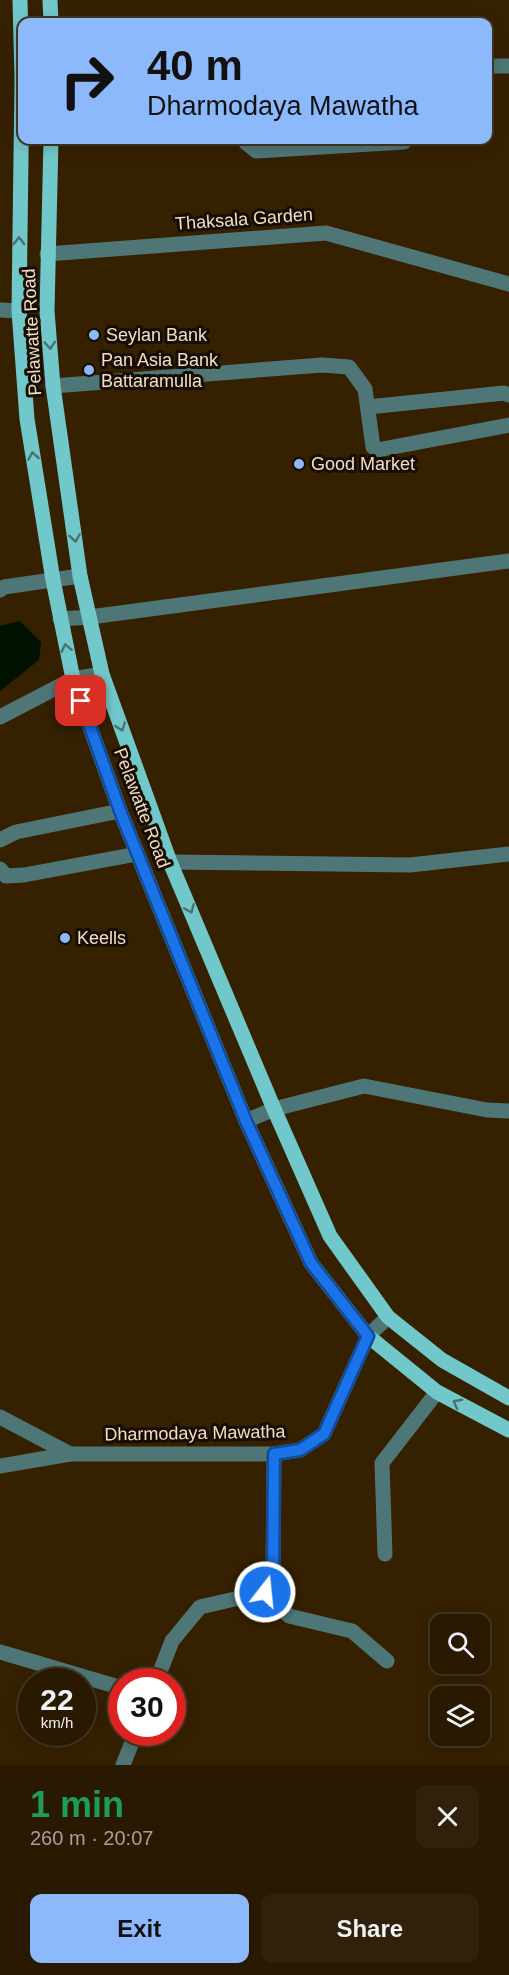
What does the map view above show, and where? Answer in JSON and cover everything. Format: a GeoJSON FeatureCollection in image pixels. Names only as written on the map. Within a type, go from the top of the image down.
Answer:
{"type":"FeatureCollection","features":[{"type":"Feature","properties":{"kind":"main road","name":"Pelawatte Road"},"geometry":{"type":"LineString","coordinates":[[20,0],[20,18]]}},
{"type":"Feature","properties":{"kind":"main road"},"geometry":{"type":"LineString","coordinates":[[50,0],[51,18]]}},
{"type":"Feature","properties":{"kind":"main road","name":"Pelawatte Road"},"geometry":{"type":"LineString","coordinates":[[21,144],[19,311],[27,420],[60,620],[73,679],[120,811],[246,1121],[311,1263],[368,1336],[437,1392],[509,1430]]}},
{"type":"Feature","properties":{"kind":"main road","name":"Pelawatte Road"},"geometry":{"type":"LineString","coordinates":[[51,144],[47,311],[53,386],[80,576],[102,674],[170,862],[330,1236],[388,1317],[442,1360],[509,1398]]}},
{"type":"Feature","properties":{"kind":"street"},"geometry":{"type":"LineString","coordinates":[[492,66],[509,66]]}},
{"type":"Feature","properties":{"kind":"street"},"geometry":{"type":"LineString","coordinates":[[247,144],[256,151],[371,144]]}},
{"type":"Feature","properties":{"kind":"street","name":"Thaksala Garden"},"geometry":{"type":"LineString","coordinates":[[47,254],[326,233],[509,284]]}},
{"type":"Feature","properties":{"kind":"street"},"geometry":{"type":"LineString","coordinates":[[0,310],[19,311]]}},
{"type":"Feature","properties":{"kind":"street"},"geometry":{"type":"LineString","coordinates":[[53,386],[322,364],[350,368],[365,390],[373,447],[377,450],[509,425]]}},
{"type":"Feature","properties":{"kind":"street"},"geometry":{"type":"LineString","coordinates":[[368,407],[504,393],[509,395]]}},
{"type":"Feature","properties":{"kind":"street"},"geometry":{"type":"LineString","coordinates":[[60,620],[509,561]]}},
{"type":"Feature","properties":{"kind":"street"},"geometry":{"type":"LineString","coordinates":[[1,587],[80,576]]}},
{"type":"Feature","properties":{"kind":"street"},"geometry":{"type":"LineString","coordinates":[[0,717],[73,679],[102,674]]}},
{"type":"Feature","properties":{"kind":"street"},"geometry":{"type":"LineString","coordinates":[[0,839],[16,832],[120,811]]}},
{"type":"Feature","properties":{"kind":"street"},"geometry":{"type":"LineString","coordinates":[[0,869],[6,876],[24,875],[137,854]]}},
{"type":"Feature","properties":{"kind":"street"},"geometry":{"type":"LineString","coordinates":[[170,862],[410,865],[509,854]]}},
{"type":"Feature","properties":{"kind":"street"},"geometry":{"type":"LineString","coordinates":[[246,1121],[274,1109],[364,1086],[487,1110],[509,1111]]}},
{"type":"Feature","properties":{"kind":"street","name":"Dharmodaya Mawatha"},"geometry":{"type":"LineString","coordinates":[[0,1466],[70,1454],[274,1454],[300,1450],[324,1434],[368,1336],[388,1317]]}},
{"type":"Feature","properties":{"kind":"street"},"geometry":{"type":"LineString","coordinates":[[385,1554],[382,1463],[437,1392]]}},
{"type":"Feature","properties":{"kind":"street"},"geometry":{"type":"LineString","coordinates":[[0,1417],[70,1454]]}},
{"type":"Feature","properties":{"kind":"street"},"geometry":{"type":"LineString","coordinates":[[161,1668],[172,1641],[200,1607],[265,1592],[273,1578],[274,1454]]}},
{"type":"Feature","properties":{"kind":"street"},"geometry":{"type":"LineString","coordinates":[[265,1592],[290,1616],[352,1631],[387,1660]]}},
{"type":"Feature","properties":{"kind":"street"},"geometry":{"type":"LineString","coordinates":[[0,1652],[108,1684]]}},
{"type":"Feature","properties":{"kind":"street"},"geometry":{"type":"LineString","coordinates":[[123,1765],[130,1746]]}},
{"type":"Feature","properties":{"kind":"shaded area"},"geometry":{"type":"Polygon","coordinates":[[[20,621],[41,642],[39,660],[0,691],[0,626],[20,621]]]}},
{"type":"Feature","properties":{"kind":"place","name":"Seylan Bank"},"geometry":{"type":"Point","coordinates":[94,335]}},
{"type":"Feature","properties":{"kind":"place","name":"Pan Asia Bank Battaramulla"},"geometry":{"type":"Point","coordinates":[89,370]}},
{"type":"Feature","properties":{"kind":"place","name":"Good Market"},"geometry":{"type":"Point","coordinates":[299,464]}},
{"type":"Feature","properties":{"kind":"place","name":"Keells"},"geometry":{"type":"Point","coordinates":[65,938]}},
{"type":"Feature","properties":{"kind":"route"},"geometry":{"type":"LineString","coordinates":[[81,701],[120,811],[246,1121],[311,1263],[368,1336],[324,1434],[300,1450],[274,1454],[273,1578],[265,1592]]}}]}
